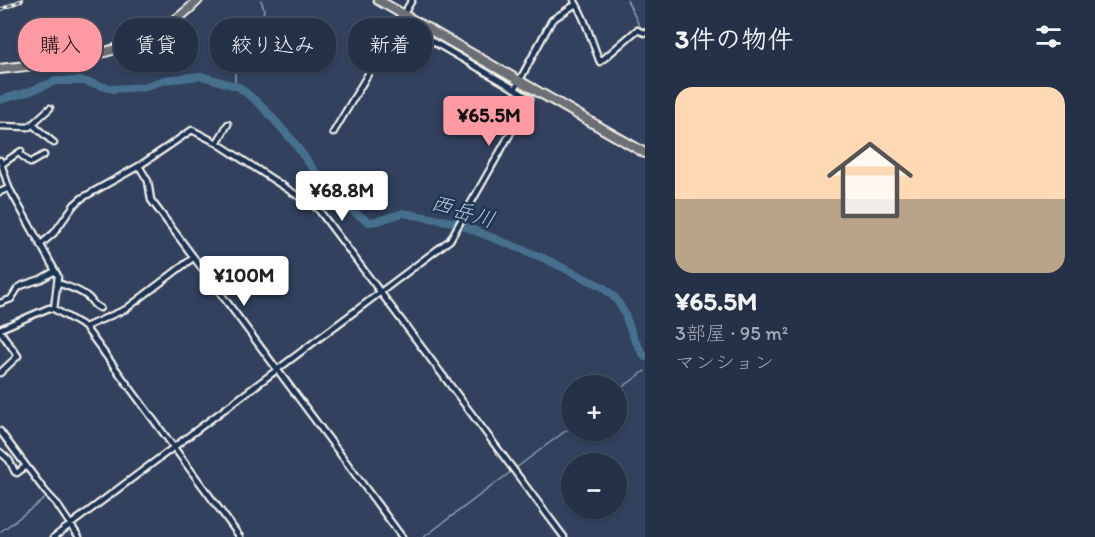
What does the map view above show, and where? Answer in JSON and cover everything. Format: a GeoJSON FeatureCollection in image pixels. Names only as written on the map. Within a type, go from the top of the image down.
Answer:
{"type":"FeatureCollection","features":[{"type":"Feature","properties":{"kind":"highway"},"geometry":{"type":"LineString","coordinates":[[0,69],[78,58],[120,48],[164,28],[198,0]]}},
{"type":"Feature","properties":{"kind":"highway"},"geometry":{"type":"LineString","coordinates":[[378,0],[645,153]]}},
{"type":"Feature","properties":{"kind":"street"},"geometry":{"type":"LineString","coordinates":[[402,18],[412,0]]}},
{"type":"Feature","properties":{"kind":"street"},"geometry":{"type":"LineString","coordinates":[[515,89],[552,20],[575,2],[587,24],[600,62],[637,30],[645,33]]}},
{"type":"Feature","properties":{"kind":"street"},"geometry":{"type":"LineString","coordinates":[[54,537],[450,240],[530,99],[432,41]]}},
{"type":"Feature","properties":{"kind":"street"},"geometry":{"type":"LineString","coordinates":[[333,133],[369,72]]}},
{"type":"Feature","properties":{"kind":"street"},"geometry":{"type":"LineString","coordinates":[[0,126],[33,125],[50,108]]}},
{"type":"Feature","properties":{"kind":"street"},"geometry":{"type":"LineString","coordinates":[[217,143],[228,124]]}},
{"type":"Feature","properties":{"kind":"street"},"geometry":{"type":"LineString","coordinates":[[33,125],[54,143]]}},
{"type":"Feature","properties":{"kind":"street"},"geometry":{"type":"LineString","coordinates":[[40,245],[54,233],[74,205],[82,198],[139,166],[192,130],[217,143],[318,209],[564,537]]}},
{"type":"Feature","properties":{"kind":"street"},"geometry":{"type":"LineString","coordinates":[[44,155],[30,163],[20,152],[1,162],[9,188],[56,271],[58,283],[54,309]]}},
{"type":"Feature","properties":{"kind":"street"},"geometry":{"type":"LineString","coordinates":[[139,166],[148,181],[151,200],[402,537]]}},
{"type":"Feature","properties":{"kind":"street"},"geometry":{"type":"LineString","coordinates":[[0,192],[9,188]]}},
{"type":"Feature","properties":{"kind":"street"},"geometry":{"type":"LineString","coordinates":[[85,327],[126,309],[193,258]]}},
{"type":"Feature","properties":{"kind":"street"},"geometry":{"type":"LineString","coordinates":[[0,303],[11,298],[23,285],[56,271]]}},
{"type":"Feature","properties":{"kind":"street"},"geometry":{"type":"LineString","coordinates":[[58,283],[79,291],[100,308]]}},
{"type":"Feature","properties":{"kind":"street"},"geometry":{"type":"LineString","coordinates":[[0,374],[18,356],[0,330],[49,308],[85,327],[240,537]]}},
{"type":"Feature","properties":{"kind":"street"},"geometry":{"type":"LineString","coordinates":[[0,431],[56,503],[79,537]]}},
{"type":"Feature","properties":{"kind":"street"},"geometry":{"type":"LineString","coordinates":[[0,452],[9,460],[15,472],[26,466]]}},
{"type":"Feature","properties":{"kind":"waterway"},"geometry":{"type":"LineString","coordinates":[[235,86],[235,68],[263,16],[264,9],[261,0]]}},
{"type":"Feature","properties":{"kind":"waterway"},"geometry":{"type":"LineString","coordinates":[[627,0],[641,29]]}},
{"type":"Feature","properties":{"kind":"waterway","name":"西岳川"},"geometry":{"type":"LineString","coordinates":[[0,100],[56,81],[83,81],[113,89],[143,87],[165,80],[201,76],[239,87],[261,105],[293,141],[333,197],[369,222],[403,213],[453,222],[541,257],[603,287],[616,299],[624,312],[634,339],[645,357]]}},
{"type":"Feature","properties":{"kind":"waterway"},"geometry":{"type":"LineString","coordinates":[[627,384],[645,371]]}},
{"type":"Feature","properties":{"kind":"waterway"},"geometry":{"type":"LineString","coordinates":[[516,468],[561,434]]}},
{"type":"Feature","properties":{"kind":"waterway"},"geometry":{"type":"LineString","coordinates":[[424,537],[512,471]]}},
{"type":"Feature","properties":{"kind":"waterway"},"geometry":{"type":"LineString","coordinates":[[0,532],[47,497]]}},
{"type":"Feature","properties":{"kind":"waterway"},"geometry":{"type":"LineString","coordinates":[[53,502],[76,537]]}},
{"type":"Feature","properties":{"kind":"railway"},"geometry":{"type":"LineString","coordinates":[[0,10],[22,0]]}}]}
